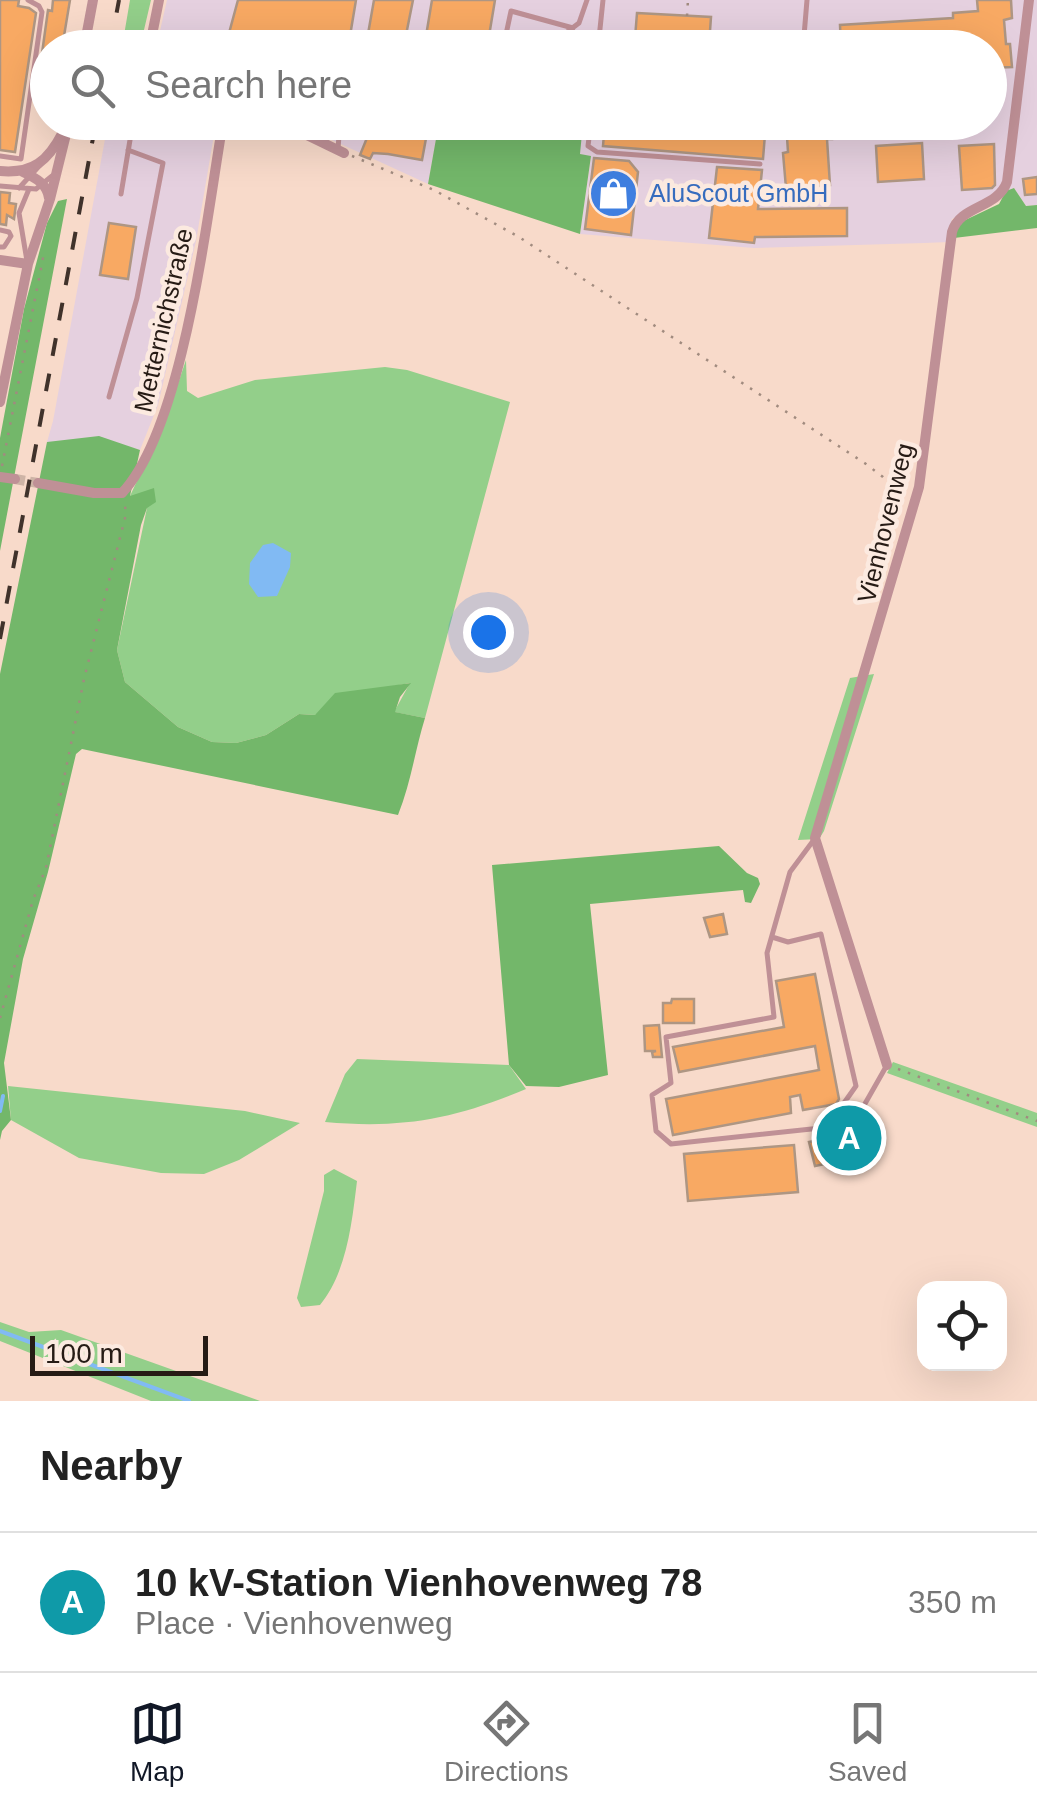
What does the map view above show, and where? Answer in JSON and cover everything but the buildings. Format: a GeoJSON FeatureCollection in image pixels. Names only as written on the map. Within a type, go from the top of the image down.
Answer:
{"type":"FeatureCollection","features":[{"type":"Feature","properties":{"kind":"street"},"geometry":{"type":"LineString","coordinates":[[87,30],[93,0]]}},
{"type":"Feature","properties":{"kind":"street"},"geometry":{"type":"LineString","coordinates":[[153,30],[158,0]]}},
{"type":"Feature","properties":{"kind":"street","name":"Vienhovenweg"},"geometry":{"type":"LineString","coordinates":[[815,838],[911,514],[924,449],[952,232],[955,222],[995,200],[1007,182],[1029,0]]}},
{"type":"Feature","properties":{"kind":"street"},"geometry":{"type":"LineString","coordinates":[[32,180],[57,140]]}},
{"type":"Feature","properties":{"kind":"street"},"geometry":{"type":"LineString","coordinates":[[0,402],[28,264],[65,140]]}},
{"type":"Feature","properties":{"kind":"street","name":"Metternichstraße"},"geometry":{"type":"LineString","coordinates":[[122,492],[148,451],[164,412],[203,244],[219,140]]}},
{"type":"Feature","properties":{"kind":"street"},"geometry":{"type":"LineString","coordinates":[[318,140],[341,151]]}},
{"type":"Feature","properties":{"kind":"street"},"geometry":{"type":"LineString","coordinates":[[0,171],[32,180],[48,190],[50,199]]}},
{"type":"Feature","properties":{"kind":"street"},"geometry":{"type":"LineString","coordinates":[[0,260],[28,264]]}},
{"type":"Feature","properties":{"kind":"street"},"geometry":{"type":"LineString","coordinates":[[0,476],[15,479]]}},
{"type":"Feature","properties":{"kind":"street"},"geometry":{"type":"LineString","coordinates":[[38,483],[94,493],[122,492]]}},
{"type":"Feature","properties":{"kind":"street"},"geometry":{"type":"LineString","coordinates":[[815,838],[888,1066]]}},
{"type":"Feature","properties":{"kind":"lane"},"geometry":{"type":"LineString","coordinates":[[28,0],[42,12],[39,30]]}},
{"type":"Feature","properties":{"kind":"lane"},"geometry":{"type":"LineString","coordinates":[[570,30],[579,23],[586,0]]}},
{"type":"Feature","properties":{"kind":"lane"},"geometry":{"type":"LineString","coordinates":[[600,30],[603,0]]}},
{"type":"Feature","properties":{"kind":"lane"},"geometry":{"type":"LineString","coordinates":[[804,30],[807,0]]}},
{"type":"Feature","properties":{"kind":"lane"},"geometry":{"type":"LineString","coordinates":[[507,30],[511,11],[573,28]]}},
{"type":"Feature","properties":{"kind":"lane"},"geometry":{"type":"LineString","coordinates":[[0,156],[20,159],[30,92]]}},
{"type":"Feature","properties":{"kind":"lane"},"geometry":{"type":"LineString","coordinates":[[121,194],[130,140]]}},
{"type":"Feature","properties":{"kind":"lane"},"geometry":{"type":"LineString","coordinates":[[341,140],[341,151]]}},
{"type":"Feature","properties":{"kind":"lane"},"geometry":{"type":"LineString","coordinates":[[589,140],[588,146],[598,152],[760,164]]}},
{"type":"Feature","properties":{"kind":"lane"},"geometry":{"type":"LineString","coordinates":[[110,398],[137,298],[162,162],[128,150]]}},
{"type":"Feature","properties":{"kind":"lane"},"geometry":{"type":"LineString","coordinates":[[0,186],[19,188],[57,172]]}},
{"type":"Feature","properties":{"kind":"lane"},"geometry":{"type":"LineString","coordinates":[[19,188],[32,180]]}},
{"type":"Feature","properties":{"kind":"lane"},"geometry":{"type":"LineString","coordinates":[[28,264],[21,240],[20,214],[32,180]]}},
{"type":"Feature","properties":{"kind":"lane"},"geometry":{"type":"LineString","coordinates":[[0,230],[11,236],[4,248],[0,247]]}},
{"type":"Feature","properties":{"kind":"lane"},"geometry":{"type":"LineString","coordinates":[[815,838],[786,880],[767,953],[774,1017],[666,1036],[671,1083],[652,1096],[656,1131],[670,1144],[849,1125],[888,1066]]}},
{"type":"Feature","properties":{"kind":"lane"},"geometry":{"type":"LineString","coordinates":[[772,937],[788,942],[821,934],[856,1086],[827,1128]]}},
{"type":"Feature","properties":{"kind":"path"},"geometry":{"type":"LineString","coordinates":[[686,16],[688,0]]}},
{"type":"Feature","properties":{"kind":"path"},"geometry":{"type":"LineString","coordinates":[[341,151],[434,190],[519,237],[866,464],[882,477],[911,514]]}},
{"type":"Feature","properties":{"kind":"path"},"geometry":{"type":"LineString","coordinates":[[0,476],[46,248]]}},
{"type":"Feature","properties":{"kind":"path"},"geometry":{"type":"LineString","coordinates":[[0,1018],[33,900],[46,868],[84,678],[126,514],[122,492]]}},
{"type":"Feature","properties":{"kind":"path"},"geometry":{"type":"LineString","coordinates":[[888,1066],[1037,1121]]}},
{"type":"Feature","properties":{"kind":"shaded area"},"geometry":{"type":"Polygon","coordinates":[[[167,0],[1037,0],[1037,205],[1026,206],[1014,188],[952,219],[948,242],[754,248],[580,234],[591,157],[579,154],[581,140],[1007,140],[1007,30],[160,30],[167,0]]]}},
{"type":"Feature","properties":{"kind":"shaded area"},"geometry":{"type":"Polygon","coordinates":[[[105,140],[213,140],[196,241],[158,405],[140,450],[47,442],[105,140]]]}},
{"type":"Feature","properties":{"kind":"shaded area"},"geometry":{"type":"Polygon","coordinates":[[[332,140],[436,140],[428,184],[332,140]]]}},
{"type":"Feature","properties":{"kind":"green space"},"geometry":{"type":"Polygon","coordinates":[[[130,0],[151,0],[144,30],[125,30],[130,0]]]}},
{"type":"Feature","properties":{"kind":"green space"},"geometry":{"type":"Polygon","coordinates":[[[436,140],[581,140],[580,154],[591,156],[580,234],[428,184],[436,140]]]}},
{"type":"Feature","properties":{"kind":"green space"},"geometry":{"type":"Polygon","coordinates":[[[1014,188],[1026,206],[1037,205],[1037,228],[954,238],[959,223],[999,204],[1006,191],[1014,188]]]}},
{"type":"Feature","properties":{"kind":"green space"},"geometry":{"type":"Polygon","coordinates":[[[67,199],[0,551],[0,438],[24,309],[47,223],[58,201],[67,199]]]}},
{"type":"Feature","properties":{"kind":"green space"},"geometry":{"type":"Polygon","coordinates":[[[186,360],[187,391],[198,398],[255,380],[385,367],[407,370],[510,402],[425,718],[394,712],[410,683],[388,687],[315,715],[299,714],[266,735],[236,743],[212,742],[178,727],[125,682],[117,650],[147,508],[130,496],[167,416],[186,360]]]}},
{"type":"Feature","properties":{"kind":"green space"},"geometry":{"type":"Polygon","coordinates":[[[99,436],[140,450],[130,496],[154,488],[156,502],[147,508],[141,525],[117,650],[125,682],[178,727],[212,742],[236,743],[266,735],[299,714],[315,715],[335,693],[411,683],[395,712],[425,718],[398,815],[82,749],[76,754],[23,959],[4,1063],[11,1120],[0,1140],[0,674],[47,442],[99,436]]]}},
{"type":"Feature","properties":{"kind":"green space"},"geometry":{"type":"Polygon","coordinates":[[[874,674],[824,831],[819,839],[798,840],[850,678],[874,674]]]}},
{"type":"Feature","properties":{"kind":"green space"},"geometry":{"type":"Polygon","coordinates":[[[719,846],[747,873],[758,878],[760,884],[751,903],[745,902],[743,890],[590,904],[608,1075],[559,1087],[526,1086],[509,1065],[492,865],[719,846]]]}},
{"type":"Feature","properties":{"kind":"green space"},"geometry":{"type":"Polygon","coordinates":[[[357,1059],[509,1065],[526,1089],[476,1108],[404,1123],[325,1122],[345,1074],[357,1059]]]}},
{"type":"Feature","properties":{"kind":"green space"},"geometry":{"type":"Polygon","coordinates":[[[893,1062],[1037,1113],[1037,1127],[887,1073],[893,1062]]]}},
{"type":"Feature","properties":{"kind":"green space"},"geometry":{"type":"Polygon","coordinates":[[[8,1086],[245,1111],[300,1123],[239,1160],[204,1174],[161,1173],[79,1158],[11,1120],[8,1086]]]}},
{"type":"Feature","properties":{"kind":"green space"},"geometry":{"type":"Polygon","coordinates":[[[334,1169],[357,1181],[347,1246],[320,1305],[301,1307],[297,1298],[324,1191],[324,1175],[334,1169]]]}},
{"type":"Feature","properties":{"kind":"green space"},"geometry":{"type":"Polygon","coordinates":[[[0,1322],[29,1332],[61,1330],[260,1401],[151,1401],[0,1341],[0,1322]]]}},
{"type":"Feature","properties":{"kind":"water"},"geometry":{"type":"Polygon","coordinates":[[[273,543],[291,553],[290,567],[277,596],[258,597],[249,584],[250,563],[263,545],[273,543]]]}},
{"type":"Feature","properties":{"kind":"waterway"},"geometry":{"type":"LineString","coordinates":[[0,1111],[3,1096]]}},
{"type":"Feature","properties":{"kind":"waterway"},"geometry":{"type":"LineString","coordinates":[[0,1331],[189,1401]]}},
{"type":"Feature","properties":{"kind":"tunnel"},"geometry":{"type":"LineString","coordinates":[[15,479],[38,483]]}},
{"type":"Feature","properties":{"kind":"railway"},"geometry":{"type":"LineString","coordinates":[[113,30],[119,0]]}},
{"type":"Feature","properties":{"kind":"railway"},"geometry":{"type":"LineString","coordinates":[[0,639],[93,140]]}},
{"type":"Feature","properties":{"kind":"place","name":"AluScout GmbH"},"geometry":{"type":"Point","coordinates":[614,193]}},
{"type":"Feature","properties":{"kind":"place","name":"10 kV-Station Vienhovenweg 78"},"geometry":{"type":"Point","coordinates":[849,1138]}}]}
